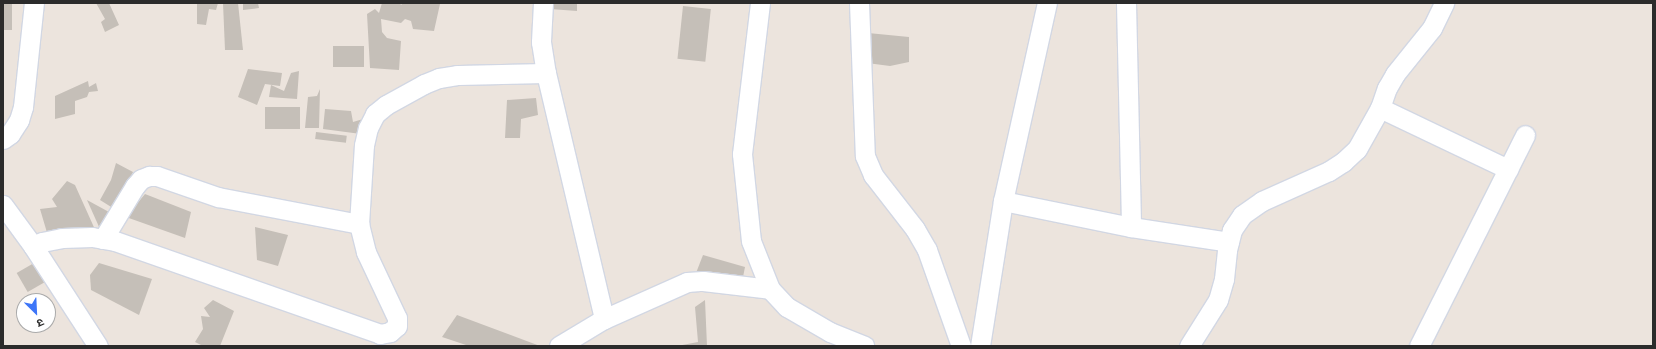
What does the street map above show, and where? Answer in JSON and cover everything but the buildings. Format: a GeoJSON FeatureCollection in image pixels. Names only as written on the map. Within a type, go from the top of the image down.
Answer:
{"type":"FeatureCollection","features":[{"type":"Feature","properties":{"kind":"street"},"geometry":{"type":"LineString","coordinates":[[3,139],[10,134],[19,120],[24,107],[34,3]]}},
{"type":"Feature","properties":{"kind":"street"},"geometry":{"type":"LineString","coordinates":[[543,3],[542,42],[546,73],[604,319]]}},
{"type":"Feature","properties":{"kind":"street"},"geometry":{"type":"LineString","coordinates":[[760,3],[742,154],[751,241],[770,289],[793,311],[830,332],[864,346]]}},
{"type":"Feature","properties":{"kind":"street"},"geometry":{"type":"LineString","coordinates":[[858,3],[865,156],[873,175],[914,229],[927,250],[961,346]]}},
{"type":"Feature","properties":{"kind":"street"},"geometry":{"type":"LineString","coordinates":[[980,346],[1003,200],[1047,3]]}},
{"type":"Feature","properties":{"kind":"street"},"geometry":{"type":"LineString","coordinates":[[1126,3],[1131,227]]}},
{"type":"Feature","properties":{"kind":"street"},"geometry":{"type":"LineString","coordinates":[[1189,346],[1218,300],[1224,279],[1232,230],[1242,215],[1262,201],[1329,171],[1343,162],[1357,149],[1380,108],[1387,88],[1395,74],[1432,28],[1444,3]]}},
{"type":"Feature","properties":{"kind":"street"},"geometry":{"type":"LineString","coordinates":[[33,246],[42,242],[62,238],[103,239],[115,241],[380,334],[390,332],[397,326],[397,318],[366,252],[359,224],[364,145],[375,114],[386,105],[424,84],[439,78],[457,75],[546,73]]}},
{"type":"Feature","properties":{"kind":"street"},"geometry":{"type":"LineString","coordinates":[[1380,108],[1508,169]]}},
{"type":"Feature","properties":{"kind":"street"},"geometry":{"type":"LineString","coordinates":[[1419,346],[1524,135]]}},
{"type":"Feature","properties":{"kind":"street"},"geometry":{"type":"LineString","coordinates":[[103,239],[135,186],[141,179],[149,176],[157,176],[218,197],[359,224]]}},
{"type":"Feature","properties":{"kind":"street"},"geometry":{"type":"LineString","coordinates":[[1003,200],[1131,227],[1229,242]]}},
{"type":"Feature","properties":{"kind":"street"},"geometry":{"type":"LineString","coordinates":[[3,205],[33,246],[98,346]]}},
{"type":"Feature","properties":{"kind":"street"},"geometry":{"type":"LineString","coordinates":[[559,346],[604,319],[687,282],[703,281],[770,289]]}}]}
